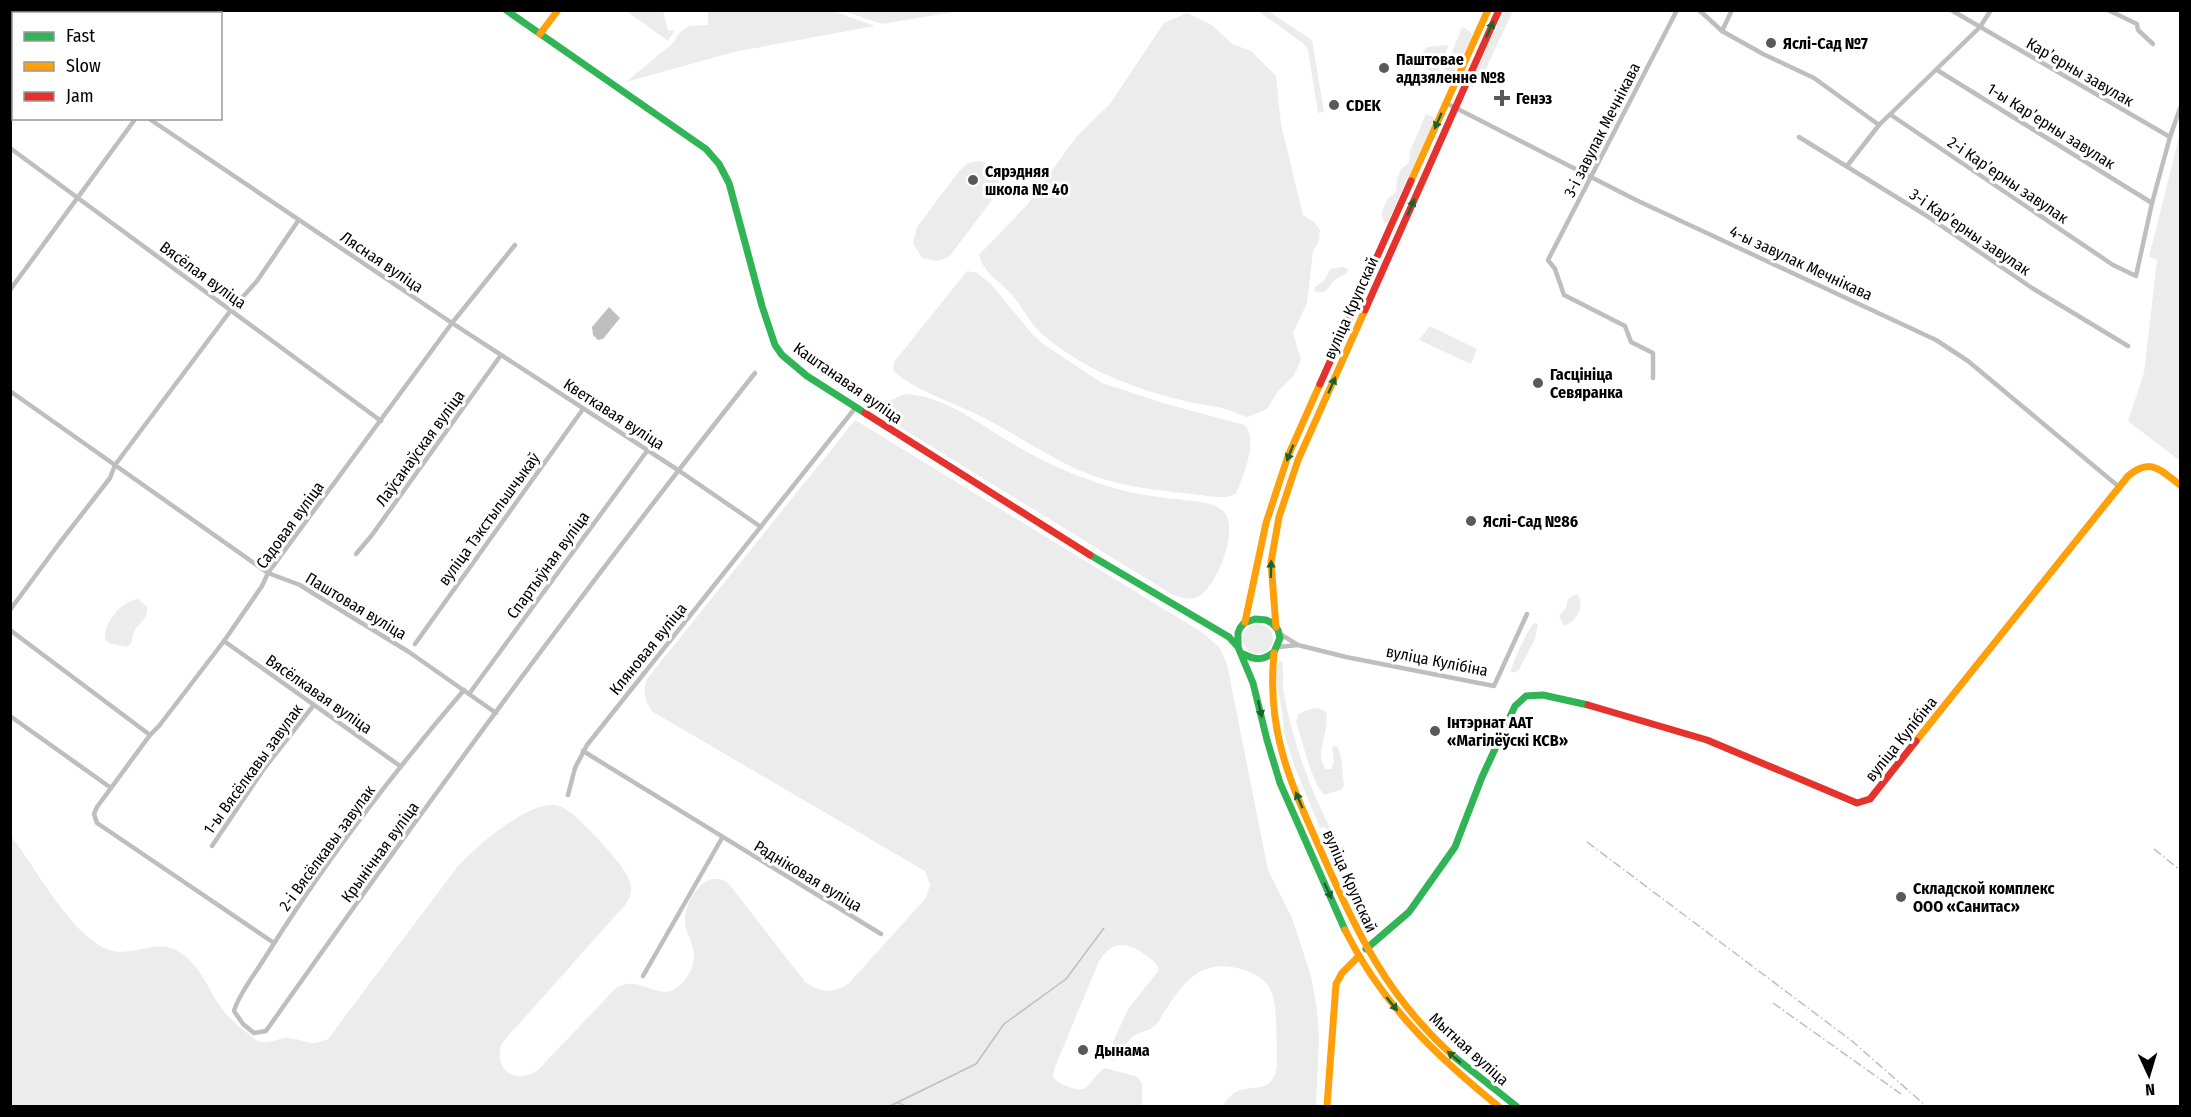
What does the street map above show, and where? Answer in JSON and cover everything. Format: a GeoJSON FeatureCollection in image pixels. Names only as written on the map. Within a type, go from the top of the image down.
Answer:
{"type":"FeatureCollection","features":[{"type":"Feature","properties":{"kind":"main road","name":"Каштанавая вуліца"},"geometry":{"type":"LineString","coordinates":[[506,10],[706,149],[719,164],[729,183],[762,306],[775,345],[782,355],[807,376],[1030,519],[1229,637],[1240,651]]}},
{"type":"Feature","properties":{"kind":"main road"},"geometry":{"type":"LineString","coordinates":[[540,34],[558,10]]}},
{"type":"Feature","properties":{"kind":"main road","name":"вуліца Крупскай"},"geometry":{"type":"LineString","coordinates":[[1242,625],[1266,523],[1288,456],[1488,10]]}},
{"type":"Feature","properties":{"kind":"main road","name":"вуліца Крупскай"},"geometry":{"type":"LineString","coordinates":[[1277,630],[1270,575],[1272,554],[1277,524],[1298,460],[1498,10]]}},
{"type":"Feature","properties":{"kind":"main road","name":"вуліца Кулібіна"},"geometry":{"type":"LineString","coordinates":[[1542,695],[1604,709],[1707,740],[1844,799],[1857,803],[1870,799],[2118,486],[2140,465],[2153,465],[2181,485]]}},
{"type":"Feature","properties":{"kind":"main road"},"geometry":{"type":"LineString","coordinates":[[1229,637],[1242,625],[1258,618],[1271,622],[1277,630],[1276,650],[1262,660],[1255,660],[1240,651],[1237,634],[1242,625]]}},
{"type":"Feature","properties":{"kind":"main road","name":"вуліца Крупскай"},"geometry":{"type":"LineString","coordinates":[[1276,650],[1270,693],[1273,721],[1286,769],[1366,949],[1408,912],[1455,847],[1482,777],[1515,706],[1526,696],[1542,695]]}},
{"type":"Feature","properties":{"kind":"main road","name":"вуліца Крупскай"},"geometry":{"type":"LineString","coordinates":[[1240,651],[1251,674],[1280,783],[1359,956]]}},
{"type":"Feature","properties":{"kind":"main road"},"geometry":{"type":"LineString","coordinates":[[1327,1107],[1336,984],[1342,973],[1366,949]]}},
{"type":"Feature","properties":{"kind":"main road","name":"Мытная вуліца"},"geometry":{"type":"LineString","coordinates":[[1366,949],[1394,993],[1426,1031],[1456,1059],[1516,1107]]}},
{"type":"Feature","properties":{"kind":"main road","name":"Мытная вуліца"},"geometry":{"type":"LineString","coordinates":[[1359,956],[1389,1002],[1434,1052],[1498,1107]]}},
{"type":"Feature","properties":{"kind":"street","name":"3-і завулак Мечнікава"},"geometry":{"type":"LineString","coordinates":[[1653,378],[1653,353],[1631,342],[1625,327],[1563,295],[1555,268],[1548,260],[1677,10]]}},
{"type":"Feature","properties":{"kind":"street"},"geometry":{"type":"LineString","coordinates":[[1699,10],[1722,30],[1763,54],[1814,78],[1879,125]]}},
{"type":"Feature","properties":{"kind":"street"},"geometry":{"type":"LineString","coordinates":[[1722,30],[1732,10]]}},
{"type":"Feature","properties":{"kind":"street","name":"Карʼерны завулак"},"geometry":{"type":"LineString","coordinates":[[1951,10],[2170,137]]}},
{"type":"Feature","properties":{"kind":"street"},"geometry":{"type":"LineString","coordinates":[[1847,166],[1879,125],[1980,27],[1991,10]]}},
{"type":"Feature","properties":{"kind":"street"},"geometry":{"type":"LineString","coordinates":[[2108,10],[2137,24],[2138,30],[2153,44]]}},
{"type":"Feature","properties":{"kind":"street","name":"1-ы Карʼерны завулак"},"geometry":{"type":"LineString","coordinates":[[1937,70],[2152,203]]}},
{"type":"Feature","properties":{"kind":"street","name":"4-ы завулак Мечнікава"},"geometry":{"type":"LineString","coordinates":[[1446,103],[1591,177],[1936,340],[1968,361],[2118,486]]}},
{"type":"Feature","properties":{"kind":"street"},"geometry":{"type":"LineString","coordinates":[[2152,203],[2170,137],[2181,108]]}},
{"type":"Feature","properties":{"kind":"street","name":"2-і Карʼерны завулак"},"geometry":{"type":"LineString","coordinates":[[1891,115],[2113,265],[2136,276],[2152,203]]}},
{"type":"Feature","properties":{"kind":"street"},"geometry":{"type":"LineString","coordinates":[[10,290],[135,120]]}},
{"type":"Feature","properties":{"kind":"street","name":"Лясная вуліца"},"geometry":{"type":"LineString","coordinates":[[151,120],[452,324]]}},
{"type":"Feature","properties":{"kind":"street","name":"3-і Карʼерны завулак"},"geometry":{"type":"LineString","coordinates":[[1799,137],[1927,216],[2032,288],[2128,346]]}},
{"type":"Feature","properties":{"kind":"street","name":"Вясёлая вуліца"},"geometry":{"type":"LineString","coordinates":[[10,148],[381,421]]}},
{"type":"Feature","properties":{"kind":"street"},"geometry":{"type":"LineString","coordinates":[[10,610],[110,478],[115,465],[231,310],[257,280],[298,220]]}},
{"type":"Feature","properties":{"kind":"street","name":"Садовая вуліца"},"geometry":{"type":"LineString","coordinates":[[274,943],[97,823],[94,814],[150,735],[224,641],[262,586],[268,573],[452,324],[515,245]]}},
{"type":"Feature","properties":{"kind":"street","name":"Кветкавая вуліца"},"geometry":{"type":"LineString","coordinates":[[452,324],[678,470],[761,527]]}},
{"type":"Feature","properties":{"kind":"street","name":"Лаўсанаўская вуліца"},"geometry":{"type":"LineString","coordinates":[[356,554],[501,355]]}},
{"type":"Feature","properties":{"kind":"street","name":"Крынічная вуліца"},"geometry":{"type":"LineString","coordinates":[[274,943],[234,1011],[236,1017],[254,1033],[266,1031],[496,713],[678,470],[755,373]]}},
{"type":"Feature","properties":{"kind":"street","name":"Паштовая вуліца"},"geometry":{"type":"LineString","coordinates":[[10,391],[268,573],[300,585],[409,652],[496,713]]}},
{"type":"Feature","properties":{"kind":"street","name":"Кляновая вуліца"},"geometry":{"type":"LineString","coordinates":[[568,795],[575,768],[583,751],[856,407]]}},
{"type":"Feature","properties":{"kind":"street","name":"вуліца Тэкстыльшчыкаў"},"geometry":{"type":"LineString","coordinates":[[415,644],[583,409]]}},
{"type":"Feature","properties":{"kind":"street","name":"Спартыўная вуліца"},"geometry":{"type":"LineString","coordinates":[[469,694],[647,451]]}},
{"type":"Feature","properties":{"kind":"street","name":"вуліца Кулібіна"},"geometry":{"type":"LineString","coordinates":[[1277,630],[1298,645],[1494,686],[1527,614]]}},
{"type":"Feature","properties":{"kind":"street"},"geometry":{"type":"LineString","coordinates":[[10,630],[150,735]]}},
{"type":"Feature","properties":{"kind":"street","name":"Вясёлкавая вуліца"},"geometry":{"type":"LineString","coordinates":[[224,641],[400,766]]}},
{"type":"Feature","properties":{"kind":"street","name":"вуліца Кулібіна"},"geometry":{"type":"LineString","coordinates":[[1276,650],[1298,645]]}},
{"type":"Feature","properties":{"kind":"street"},"geometry":{"type":"LineString","coordinates":[[400,766],[464,690]]}},
{"type":"Feature","properties":{"kind":"street","name":"1-ы Вясёлкавы завулак"},"geometry":{"type":"LineString","coordinates":[[212,846],[263,770],[313,706]]}},
{"type":"Feature","properties":{"kind":"street"},"geometry":{"type":"LineString","coordinates":[[10,716],[111,788]]}},
{"type":"Feature","properties":{"kind":"street","name":"Радніковая вуліца"},"geometry":{"type":"LineString","coordinates":[[583,751],[881,934]]}},
{"type":"Feature","properties":{"kind":"street","name":"2-і Вясёлкавы завулак"},"geometry":{"type":"LineString","coordinates":[[274,943],[400,766]]}},
{"type":"Feature","properties":{"kind":"street"},"geometry":{"type":"LineString","coordinates":[[643,976],[722,838]]}},
{"type":"Feature","properties":{"kind":"shaded area"},"geometry":{"type":"Polygon","coordinates":[[[631,11],[663,11],[668,31],[675,30],[668,41],[629,13],[631,11]]]}},
{"type":"Feature","properties":{"kind":"shaded area"},"geometry":{"type":"Polygon","coordinates":[[[708,11],[833,11],[875,26],[734,52],[626,82],[673,43],[680,32],[689,26],[708,25],[708,11]]]}},
{"type":"Feature","properties":{"kind":"shaded area"},"geometry":{"type":"Polygon","coordinates":[[[844,11],[960,11],[882,24],[844,11]]]}},
{"type":"Feature","properties":{"kind":"shaded area"},"geometry":{"type":"Polygon","coordinates":[[[1258,11],[1268,11],[1312,40],[1324,112],[1318,113],[1308,50],[1304,44],[1258,11]]]}},
{"type":"Feature","properties":{"kind":"shaded area"},"geometry":{"type":"Polygon","coordinates":[[[1504,11],[1513,11],[1482,77],[1473,87],[1470,86],[1470,83],[1504,11]]]}},
{"type":"Feature","properties":{"kind":"shaded area"},"geometry":{"type":"Polygon","coordinates":[[[1187,13],[1212,25],[1232,44],[1251,51],[1276,76],[1281,124],[1303,215],[1314,222],[1320,230],[1319,241],[1313,251],[1307,303],[1293,333],[1301,360],[1294,375],[1278,391],[1267,409],[1247,417],[1146,390],[1123,382],[1080,361],[1037,329],[1013,296],[981,262],[979,255],[1027,205],[1077,136],[1110,104],[1164,23],[1187,13]]]}},
{"type":"Feature","properties":{"kind":"shaded area"},"geometry":{"type":"Polygon","coordinates":[[[1462,27],[1471,32],[1472,36],[1450,80],[1442,77],[1462,27]]]}},
{"type":"Feature","properties":{"kind":"shaded area"},"geometry":{"type":"Polygon","coordinates":[[[1449,45],[1437,75],[1424,67],[1423,52],[1427,47],[1449,45]]]}},
{"type":"Feature","properties":{"kind":"shaded area"},"geometry":{"type":"Polygon","coordinates":[[[1426,114],[1435,118],[1388,222],[1385,224],[1381,214],[1388,198],[1396,192],[1397,179],[1401,169],[1409,163],[1410,151],[1426,114]]]}},
{"type":"Feature","properties":{"kind":"shaded area"},"geometry":{"type":"Polygon","coordinates":[[[2180,133],[2180,461],[2128,421],[2144,373],[2157,260],[2149,257],[2180,133]]]}},
{"type":"Feature","properties":{"kind":"shaded area"},"geometry":{"type":"Polygon","coordinates":[[[980,161],[991,166],[997,174],[999,184],[995,196],[949,257],[938,261],[922,258],[913,243],[917,227],[960,170],[968,163],[980,161]]]}},
{"type":"Feature","properties":{"kind":"shaded area"},"geometry":{"type":"Polygon","coordinates":[[[1343,267],[1348,269],[1347,273],[1337,278],[1326,291],[1315,292],[1315,287],[1324,281],[1330,269],[1343,267]]]}},
{"type":"Feature","properties":{"kind":"shaded area"},"geometry":{"type":"Polygon","coordinates":[[[967,271],[977,273],[991,284],[1043,344],[1102,383],[1166,404],[1245,425],[1249,431],[1250,448],[1243,478],[1236,493],[1221,497],[1164,491],[1121,484],[1094,476],[1067,465],[989,421],[898,375],[893,369],[894,362],[967,271]]]}},
{"type":"Feature","properties":{"kind":"shaded area"},"geometry":{"type":"Polygon","coordinates":[[[609,307],[620,318],[603,339],[598,340],[593,335],[592,327],[609,307]]]}},
{"type":"Feature","properties":{"kind":"shaded area"},"geometry":{"type":"Polygon","coordinates":[[[1430,326],[1477,349],[1471,364],[1419,340],[1430,326]]]}},
{"type":"Feature","properties":{"kind":"shaded area"},"geometry":{"type":"Polygon","coordinates":[[[905,394],[935,400],[965,414],[1030,454],[1082,478],[1127,491],[1204,502],[1218,507],[1228,519],[1228,544],[1211,584],[1195,598],[1173,595],[903,429],[894,423],[887,410],[891,400],[905,394]]]}},
{"type":"Feature","properties":{"kind":"shaded area"},"geometry":{"type":"Polygon","coordinates":[[[855,420],[1203,633],[1220,648],[1227,664],[1268,870],[1292,918],[1311,976],[1319,1039],[1316,1106],[1223,1106],[1230,1096],[1238,1091],[1268,1084],[1274,1077],[1277,1066],[1276,1018],[1272,993],[1261,978],[1244,970],[1213,967],[1201,971],[1182,988],[1157,1024],[1132,1037],[1119,1058],[1111,1060],[1108,1053],[1128,1009],[1159,970],[1154,962],[1140,951],[1127,945],[1121,945],[1110,949],[1099,961],[1053,1076],[1060,1083],[1076,1089],[1086,1087],[1105,1068],[1138,1077],[1142,1084],[1142,1106],[11,1106],[11,836],[70,919],[98,945],[121,952],[163,947],[179,952],[198,970],[229,1017],[261,1042],[288,1038],[316,1043],[328,1039],[463,861],[513,820],[540,807],[552,805],[562,807],[572,813],[600,841],[625,872],[631,886],[631,893],[625,905],[502,1043],[500,1060],[508,1072],[521,1076],[538,1070],[616,988],[631,984],[667,992],[681,984],[694,960],[685,915],[692,896],[698,888],[704,882],[712,879],[720,879],[729,884],[805,982],[827,991],[838,989],[849,983],[926,898],[930,885],[925,871],[653,712],[646,700],[645,683],[855,420]]]}},
{"type":"Feature","properties":{"kind":"shaded area"},"geometry":{"type":"Polygon","coordinates":[[[1578,595],[1580,609],[1576,618],[1564,626],[1559,616],[1566,608],[1568,599],[1578,595]]]}},
{"type":"Feature","properties":{"kind":"shaded area"},"geometry":{"type":"Polygon","coordinates":[[[138,599],[147,607],[147,612],[135,630],[131,644],[126,647],[109,643],[105,639],[105,633],[110,620],[120,608],[138,599]]]}},
{"type":"Feature","properties":{"kind":"shaded area"},"geometry":{"type":"Polygon","coordinates":[[[1534,623],[1538,624],[1535,639],[1519,670],[1514,673],[1511,671],[1514,661],[1534,623]]]}},
{"type":"Feature","properties":{"kind":"shaded area"},"geometry":{"type":"Polygon","coordinates":[[[1258,624],[1269,628],[1273,639],[1269,650],[1258,654],[1247,650],[1243,639],[1247,628],[1258,624]]]}},
{"type":"Feature","properties":{"kind":"shaded area"},"geometry":{"type":"Polygon","coordinates":[[[1279,661],[1282,661],[1284,694],[1298,750],[1311,787],[1336,840],[1333,841],[1325,827],[1320,828],[1295,768],[1284,733],[1275,671],[1279,661]]]}},
{"type":"Feature","properties":{"kind":"shaded area"},"geometry":{"type":"Polygon","coordinates":[[[1319,708],[1326,712],[1327,719],[1322,763],[1326,769],[1331,769],[1334,762],[1332,747],[1337,746],[1341,757],[1344,785],[1342,789],[1325,795],[1320,790],[1312,772],[1296,722],[1298,714],[1319,708]]]}},
{"type":"Feature","properties":{"kind":"waterway"},"geometry":{"type":"LineString","coordinates":[[890,1106],[976,1064],[1004,1024],[1066,979],[1104,928]]}},
{"type":"Feature","properties":{"kind":"waterway"},"geometry":{"type":"LineString","coordinates":[[898,1103],[906,1106]]}},
{"type":"Feature","properties":{"kind":"railway"},"geometry":{"type":"LineString","coordinates":[[1587,842],[1852,1041],[1926,1106]]}},
{"type":"Feature","properties":{"kind":"railway"},"geometry":{"type":"LineString","coordinates":[[2154,849],[2180,870]]}},
{"type":"Feature","properties":{"kind":"railway"},"geometry":{"type":"LineString","coordinates":[[1773,1003],[1901,1094]]}},
{"type":"Feature","properties":{"kind":"traffic: fast"},"geometry":{"type":"LineString","coordinates":[[506,10],[706,149],[719,164],[729,183],[762,306],[775,345],[782,355],[807,376],[865,413]]}},
{"type":"Feature","properties":{"kind":"traffic: fast"},"geometry":{"type":"LineString","coordinates":[[1090,555],[1229,637],[1238,647]]}},
{"type":"Feature","properties":{"kind":"traffic: fast"},"geometry":{"type":"LineString","coordinates":[[1243,654],[1259,659],[1274,652],[1280,638],[1278,630],[1272,623],[1255,619],[1244,623],[1238,633],[1238,647],[1253,683],[1280,783],[1345,930]]}},
{"type":"Feature","properties":{"kind":"traffic: fast"},"geometry":{"type":"LineString","coordinates":[[1366,949],[1409,912],[1455,847],[1482,777],[1515,706],[1526,696],[1543,695],[1588,705]]}},
{"type":"Feature","properties":{"kind":"traffic: fast"},"geometry":{"type":"LineString","coordinates":[[1452,1055],[1516,1106]]}},
{"type":"Feature","properties":{"kind":"traffic: slow"},"geometry":{"type":"LineString","coordinates":[[540,34],[558,10]]}},
{"type":"Feature","properties":{"kind":"traffic: slow"},"geometry":{"type":"LineString","coordinates":[[1411,181],[1488,10]]}},
{"type":"Feature","properties":{"kind":"traffic: slow"},"geometry":{"type":"LineString","coordinates":[[1276,627],[1271,562],[1279,517],[1298,460],[1365,310]]}},
{"type":"Feature","properties":{"kind":"traffic: slow"},"geometry":{"type":"LineString","coordinates":[[1245,622],[1266,523],[1288,456],[1320,384]]}},
{"type":"Feature","properties":{"kind":"traffic: slow"},"geometry":{"type":"LineString","coordinates":[[1916,741],[2128,476],[2143,467],[2155,468],[2180,485]]}},
{"type":"Feature","properties":{"kind":"traffic: slow"},"geometry":{"type":"LineString","coordinates":[[1274,653],[1274,709],[1278,734],[1292,783],[1312,832],[1377,964],[1410,1010],[1429,1033],[1452,1055]]}},
{"type":"Feature","properties":{"kind":"traffic: slow"},"geometry":{"type":"LineString","coordinates":[[1345,930],[1376,982],[1412,1027],[1498,1106]]}},
{"type":"Feature","properties":{"kind":"traffic: slow"},"geometry":{"type":"LineString","coordinates":[[1327,1106],[1336,984],[1342,973],[1359,956]]}},
{"type":"Feature","properties":{"kind":"traffic: jam"},"geometry":{"type":"LineString","coordinates":[[1365,310],[1499,10]]}},
{"type":"Feature","properties":{"kind":"traffic: jam"},"geometry":{"type":"LineString","coordinates":[[1320,384],[1411,181]]}},
{"type":"Feature","properties":{"kind":"traffic: jam"},"geometry":{"type":"LineString","coordinates":[[865,413],[1090,555]]}},
{"type":"Feature","properties":{"kind":"traffic: jam"},"geometry":{"type":"LineString","coordinates":[[1588,705],[1707,740],[1857,803],[1870,799],[1916,741]]}},
{"type":"Feature","properties":{"kind":"place","name":"Яслі-Сад №7"},"geometry":{"type":"Point","coordinates":[1771,43]}},
{"type":"Feature","properties":{"kind":"place","name":"Паштовае аддзяленне №8"},"geometry":{"type":"Point","coordinates":[1384,68]}},
{"type":"Feature","properties":{"kind":"place","name":"Генэз"},"geometry":{"type":"Point","coordinates":[1502,98]}},
{"type":"Feature","properties":{"kind":"place","name":"CDEK"},"geometry":{"type":"Point","coordinates":[1334,105]}},
{"type":"Feature","properties":{"kind":"place","name":"Сярэдняя школа № 40"},"geometry":{"type":"Point","coordinates":[973,180]}},
{"type":"Feature","properties":{"kind":"place","name":"Гасцініца Севяранка"},"geometry":{"type":"Point","coordinates":[1538,383]}},
{"type":"Feature","properties":{"kind":"place","name":"Яслі-Сад №86"},"geometry":{"type":"Point","coordinates":[1471,521]}},
{"type":"Feature","properties":{"kind":"place","name":"Інтэрнат ААТ «Магілёўскі КСВ»"},"geometry":{"type":"Point","coordinates":[1435,731]}},
{"type":"Feature","properties":{"kind":"place","name":"Складской комплекс ООО «Санитас»"},"geometry":{"type":"Point","coordinates":[1901,897]}},
{"type":"Feature","properties":{"kind":"place","name":"Дынама"},"geometry":{"type":"Point","coordinates":[1083,1050]}}]}
